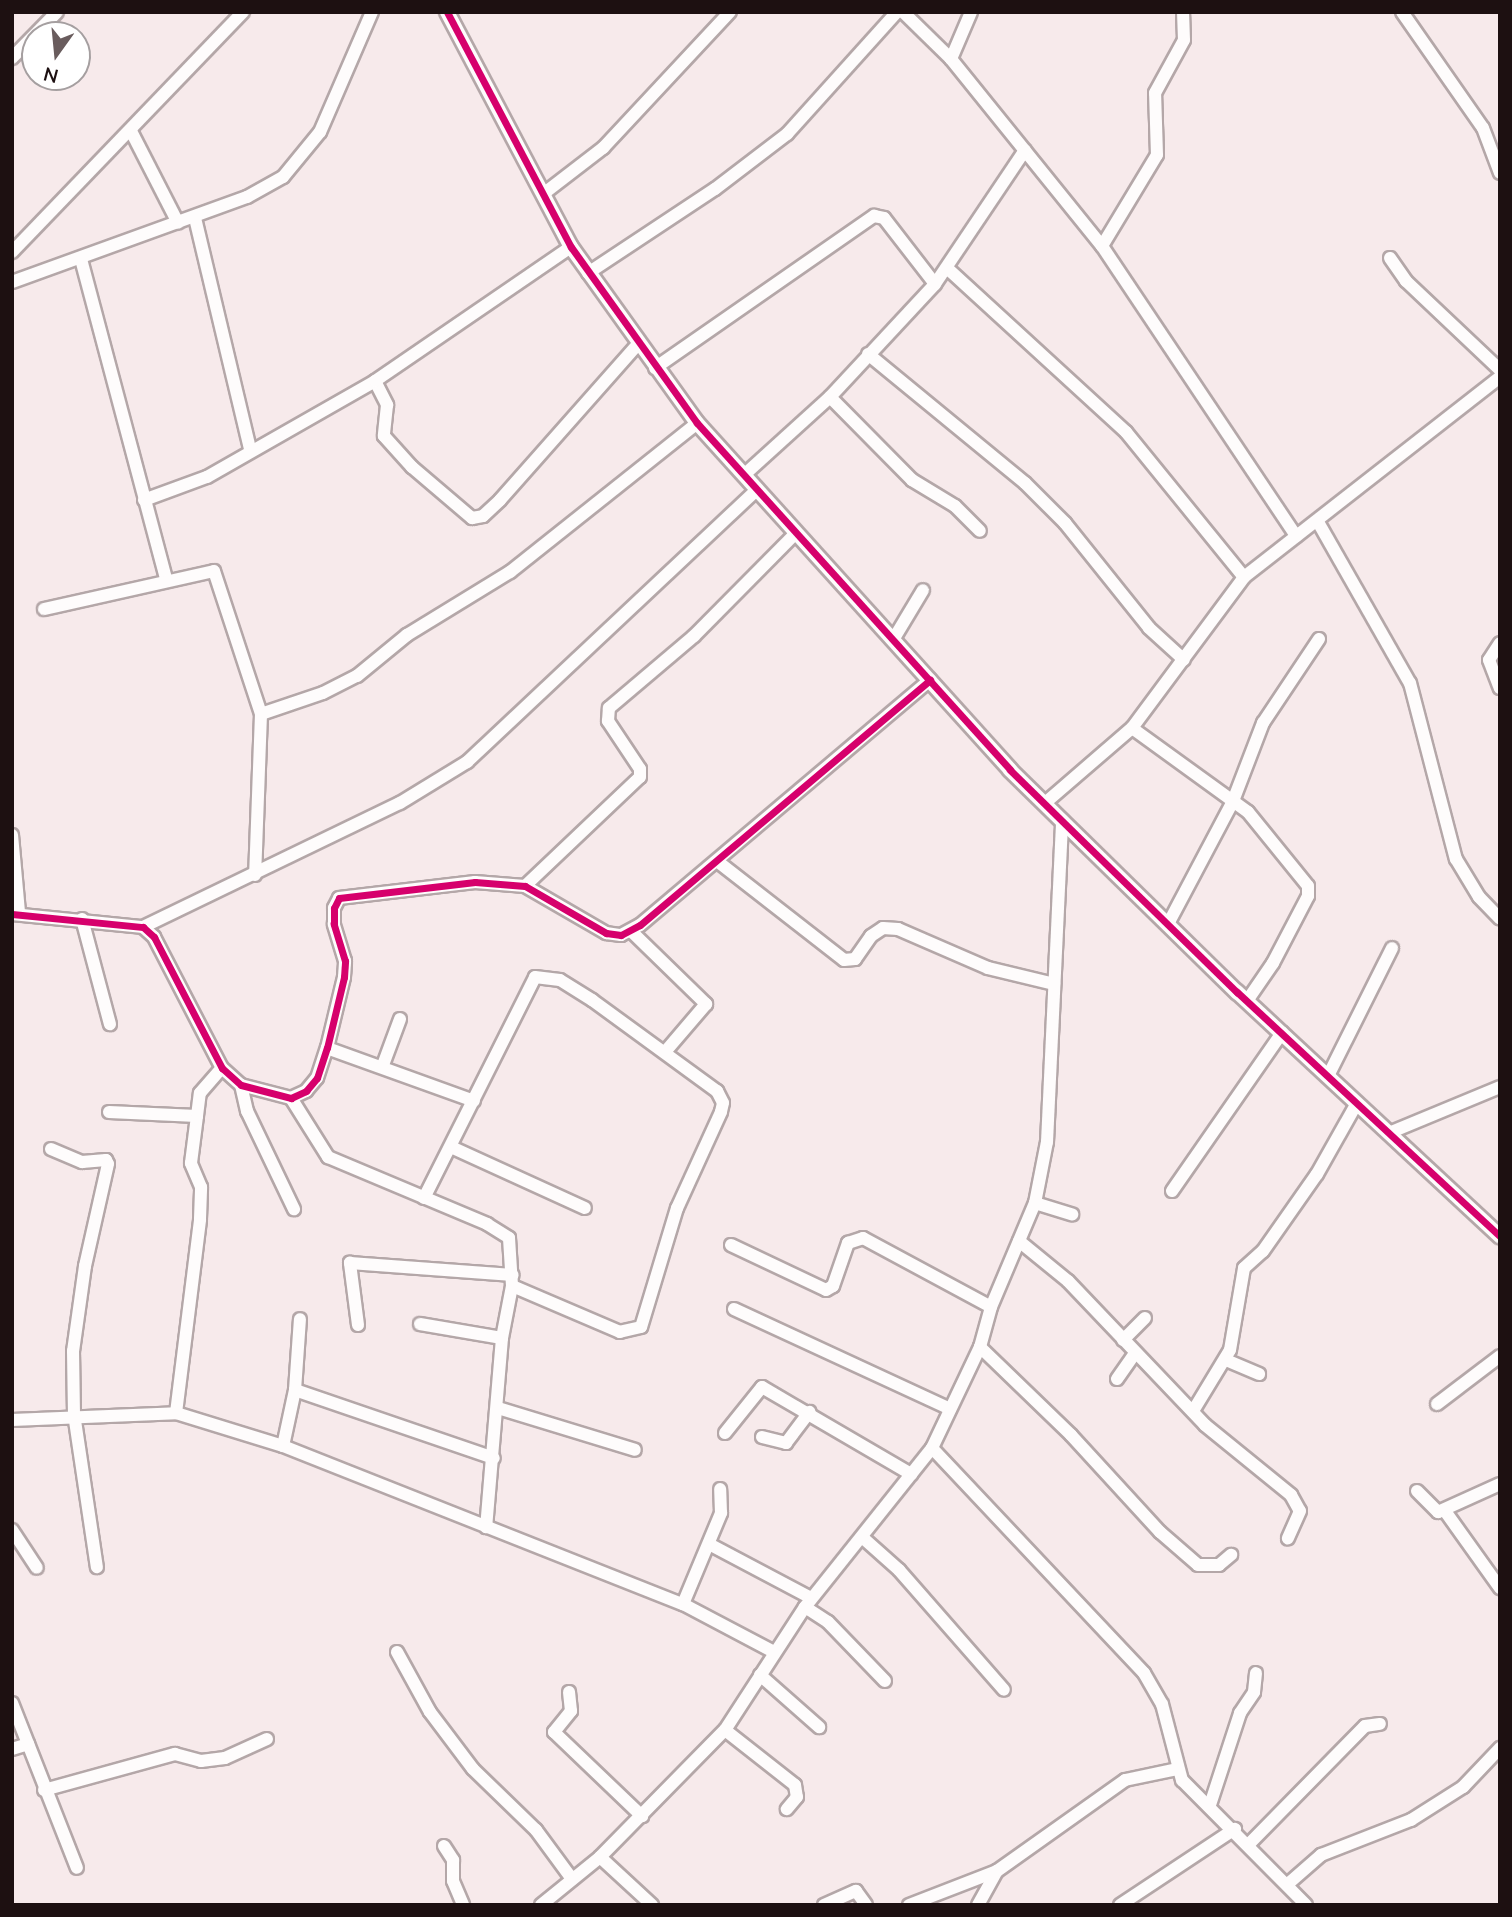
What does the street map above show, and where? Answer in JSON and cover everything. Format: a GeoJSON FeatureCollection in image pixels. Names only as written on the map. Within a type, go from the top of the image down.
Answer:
{"type":"FeatureCollection","features":[{"type":"Feature","properties":{"kind":"street"},"geometry":{"type":"LineString","coordinates":[[12,58],[57,12]]}},
{"type":"Feature","properties":{"kind":"street"},"geometry":{"type":"LineString","coordinates":[[12,252],[61,198],[131,131],[243,12]]}},
{"type":"Feature","properties":{"kind":"street"},"geometry":{"type":"LineString","coordinates":[[12,282],[195,218],[259,191],[283,177],[304,156],[320,132],[372,12]]}},
{"type":"Feature","properties":{"kind":"street"},"geometry":{"type":"LineString","coordinates":[[447,12],[571,247],[697,424],[795,534],[1045,803],[1247,1001],[1500,1236]]}},
{"type":"Feature","properties":{"kind":"street"},"geometry":{"type":"LineString","coordinates":[[543,194],[603,148],[730,12]]}},
{"type":"Feature","properties":{"kind":"street"},"geometry":{"type":"LineString","coordinates":[[588,273],[715,189],[786,134],[897,12]]}},
{"type":"Feature","properties":{"kind":"street"},"geometry":{"type":"LineString","coordinates":[[903,12],[951,60],[1102,246],[1296,536]]}},
{"type":"Feature","properties":{"kind":"street"},"geometry":{"type":"LineString","coordinates":[[951,60],[971,12]]}},
{"type":"Feature","properties":{"kind":"street"},"geometry":{"type":"LineString","coordinates":[[1102,246],[1157,155],[1155,93],[1184,40],[1183,12]]}},
{"type":"Feature","properties":{"kind":"street"},"geometry":{"type":"LineString","coordinates":[[1402,12],[1483,128],[1500,173]]}},
{"type":"Feature","properties":{"kind":"street"},"geometry":{"type":"LineString","coordinates":[[131,131],[178,223]]}},
{"type":"Feature","properties":{"kind":"street"},"geometry":{"type":"LineString","coordinates":[[744,475],[830,397],[935,284],[1025,150]]}},
{"type":"Feature","properties":{"kind":"street"},"geometry":{"type":"LineString","coordinates":[[655,368],[874,216],[884,218],[935,284]]}},
{"type":"Feature","properties":{"kind":"street"},"geometry":{"type":"LineString","coordinates":[[195,218],[250,449]]}},
{"type":"Feature","properties":{"kind":"street"},"geometry":{"type":"LineString","coordinates":[[144,499],[207,477],[250,449],[375,382],[571,247]]}},
{"type":"Feature","properties":{"kind":"street"},"geometry":{"type":"LineString","coordinates":[[1390,258],[1406,281],[1500,370]]}},
{"type":"Feature","properties":{"kind":"street"},"geometry":{"type":"LineString","coordinates":[[81,259],[166,578]]}},
{"type":"Feature","properties":{"kind":"street"},"geometry":{"type":"LineString","coordinates":[[947,268],[1126,432],[1244,578]]}},
{"type":"Feature","properties":{"kind":"street"},"geometry":{"type":"LineString","coordinates":[[375,382],[387,405],[384,436],[412,467],[472,519],[482,516],[500,500],[638,344]]}},
{"type":"Feature","properties":{"kind":"street"},"geometry":{"type":"LineString","coordinates":[[868,354],[1025,483],[1065,523],[1150,628],[1184,660]]}},
{"type":"Feature","properties":{"kind":"street"},"geometry":{"type":"LineString","coordinates":[[1045,803],[1132,729],[1244,578],[1500,377]]}},
{"type":"Feature","properties":{"kind":"street"},"geometry":{"type":"LineString","coordinates":[[830,397],[912,480],[955,506],[980,531]]}},
{"type":"Feature","properties":{"kind":"street"},"geometry":{"type":"LineString","coordinates":[[261,714],[323,693],[357,676],[407,635],[510,572],[697,424]]}},
{"type":"Feature","properties":{"kind":"street"},"geometry":{"type":"LineString","coordinates":[[12,835],[15,913],[143,927],[400,803],[467,762],[757,490]]}},
{"type":"Feature","properties":{"kind":"street"},"geometry":{"type":"LineString","coordinates":[[1318,522],[1410,683],[1456,859],[1479,897],[1500,919]]}},
{"type":"Feature","properties":{"kind":"street"},"geometry":{"type":"LineString","coordinates":[[525,886],[640,777],[640,769],[608,721],[610,708],[694,636],[795,534]]}},
{"type":"Feature","properties":{"kind":"street"},"geometry":{"type":"LineString","coordinates":[[44,609],[205,570],[219,578],[261,714],[255,875]]}},
{"type":"Feature","properties":{"kind":"street"},"geometry":{"type":"LineString","coordinates":[[893,640],[923,590]]}},
{"type":"Feature","properties":{"kind":"street"},"geometry":{"type":"LineString","coordinates":[[1168,924],[1233,801],[1263,723],[1319,639]]}},
{"type":"Feature","properties":{"kind":"street"},"geometry":{"type":"LineString","coordinates":[[1500,643],[1489,660],[1500,688]]}},
{"type":"Feature","properties":{"kind":"street"},"geometry":{"type":"LineString","coordinates":[[143,927],[154,937],[222,1068],[241,1085],[291,1097],[306,1091],[317,1078],[327,1048],[344,977],[345,961],[334,924],[334,908],[339,898],[475,882],[525,886],[606,933],[621,935],[631,931],[717,861],[930,680]]}},
{"type":"Feature","properties":{"kind":"street"},"geometry":{"type":"LineString","coordinates":[[1132,729],[1233,801],[1273,840],[1309,892],[1273,963],[1247,1001]]}},
{"type":"Feature","properties":{"kind":"street"},"geometry":{"type":"LineString","coordinates":[[541,1905],[600,1857],[725,1730],[772,1651],[932,1448],[980,1347],[991,1307],[1035,1203],[1047,1142],[1062,820]]}},
{"type":"Feature","properties":{"kind":"street"},"geometry":{"type":"LineString","coordinates":[[717,861],[844,960],[855,959],[883,928],[898,929],[988,968],[1054,984]]}},
{"type":"Feature","properties":{"kind":"street"},"geometry":{"type":"LineString","coordinates":[[82,919],[110,1024]]}},
{"type":"Feature","properties":{"kind":"street"},"geometry":{"type":"LineString","coordinates":[[631,931],[706,1004],[665,1052]]}},
{"type":"Feature","properties":{"kind":"street"},"geometry":{"type":"LineString","coordinates":[[1328,1076],[1392,948]]}},
{"type":"Feature","properties":{"kind":"street"},"geometry":{"type":"LineString","coordinates":[[358,1325],[348,1268],[353,1262],[512,1280],[620,1332],[641,1327],[677,1208],[723,1103],[717,1091],[560,980],[535,977],[452,1147],[424,1198]]}},
{"type":"Feature","properties":{"kind":"street"},"geometry":{"type":"LineString","coordinates":[[383,1065],[400,1019]]}},
{"type":"Feature","properties":{"kind":"street"},"geometry":{"type":"LineString","coordinates":[[1172,1191],[1282,1033]]}},
{"type":"Feature","properties":{"kind":"street"},"geometry":{"type":"LineString","coordinates":[[327,1048],[383,1065],[474,1101]]}},
{"type":"Feature","properties":{"kind":"street"},"geometry":{"type":"LineString","coordinates":[[176,1413],[200,1219],[201,1187],[191,1163],[200,1093],[222,1068]]}},
{"type":"Feature","properties":{"kind":"street"},"geometry":{"type":"LineString","coordinates":[[241,1085],[247,1111],[294,1209]]}},
{"type":"Feature","properties":{"kind":"street"},"geometry":{"type":"LineString","coordinates":[[1389,1133],[1500,1087]]}},
{"type":"Feature","properties":{"kind":"street"},"geometry":{"type":"LineString","coordinates":[[291,1097],[322,1153],[501,1231],[513,1246],[512,1280],[502,1338],[494,1458],[486,1527]]}},
{"type":"Feature","properties":{"kind":"street"},"geometry":{"type":"LineString","coordinates":[[1193,1411],[1226,1360],[1234,1338],[1244,1268],[1263,1251],[1317,1174],[1357,1103]]}},
{"type":"Feature","properties":{"kind":"street"},"geometry":{"type":"LineString","coordinates":[[109,1112],[197,1116]]}},
{"type":"Feature","properties":{"kind":"street"},"geometry":{"type":"LineString","coordinates":[[452,1147],[585,1208]]}},
{"type":"Feature","properties":{"kind":"street"},"geometry":{"type":"LineString","coordinates":[[51,1149],[82,1162],[106,1160],[108,1164],[78,1308],[72,1351],[74,1414],[97,1567]]}},
{"type":"Feature","properties":{"kind":"street"},"geometry":{"type":"LineString","coordinates":[[1035,1203],[1072,1214]]}},
{"type":"Feature","properties":{"kind":"street"},"geometry":{"type":"LineString","coordinates":[[731,1245],[826,1290],[833,1286],[848,1243],[863,1238],[991,1307]]}},
{"type":"Feature","properties":{"kind":"street"},"geometry":{"type":"LineString","coordinates":[[1019,1241],[1068,1281],[1193,1411],[1297,1502],[1298,1522],[1288,1538]]}},
{"type":"Feature","properties":{"kind":"street"},"geometry":{"type":"LineString","coordinates":[[734,1308],[950,1409]]}},
{"type":"Feature","properties":{"kind":"street"},"geometry":{"type":"LineString","coordinates":[[1123,1340],[1145,1318]]}},
{"type":"Feature","properties":{"kind":"street"},"geometry":{"type":"LineString","coordinates":[[283,1447],[295,1390],[300,1320]]}},
{"type":"Feature","properties":{"kind":"street"},"geometry":{"type":"LineString","coordinates":[[420,1324],[502,1338]]}},
{"type":"Feature","properties":{"kind":"street"},"geometry":{"type":"LineString","coordinates":[[980,1347],[1071,1435],[1160,1532],[1198,1565],[1219,1565],[1231,1555]]}},
{"type":"Feature","properties":{"kind":"street"},"geometry":{"type":"LineString","coordinates":[[1117,1379],[1135,1353]]}},
{"type":"Feature","properties":{"kind":"street"},"geometry":{"type":"LineString","coordinates":[[1437,1404],[1500,1356]]}},
{"type":"Feature","properties":{"kind":"street"},"geometry":{"type":"LineString","coordinates":[[1226,1360],[1259,1374]]}},
{"type":"Feature","properties":{"kind":"street"},"geometry":{"type":"LineString","coordinates":[[724,1433],[762,1387],[809,1412],[911,1474]]}},
{"type":"Feature","properties":{"kind":"street"},"geometry":{"type":"LineString","coordinates":[[295,1390],[494,1458]]}},
{"type":"Feature","properties":{"kind":"street"},"geometry":{"type":"LineString","coordinates":[[498,1408],[635,1450]]}},
{"type":"Feature","properties":{"kind":"street"},"geometry":{"type":"LineString","coordinates":[[762,1437],[786,1443],[809,1412]]}},
{"type":"Feature","properties":{"kind":"street"},"geometry":{"type":"LineString","coordinates":[[12,1420],[74,1414],[176,1413],[283,1447],[683,1604],[772,1651]]}},
{"type":"Feature","properties":{"kind":"street"},"geometry":{"type":"LineString","coordinates":[[932,1448],[1144,1673],[1162,1704],[1177,1769],[1188,1788],[1250,1843],[1290,1883],[1307,1905]]}},
{"type":"Feature","properties":{"kind":"street"},"geometry":{"type":"LineString","coordinates":[[1417,1492],[1425,1495],[1433,1511],[1445,1511],[1500,1484]]}},
{"type":"Feature","properties":{"kind":"street"},"geometry":{"type":"LineString","coordinates":[[683,1604],[720,1513],[720,1489]]}},
{"type":"Feature","properties":{"kind":"street"},"geometry":{"type":"LineString","coordinates":[[1445,1511],[1500,1587]]}},
{"type":"Feature","properties":{"kind":"street"},"geometry":{"type":"LineString","coordinates":[[12,1530],[37,1568]]}},
{"type":"Feature","properties":{"kind":"street"},"geometry":{"type":"LineString","coordinates":[[862,1538],[899,1570],[1004,1690]]}},
{"type":"Feature","properties":{"kind":"street"},"geometry":{"type":"LineString","coordinates":[[709,1544],[808,1602],[885,1681]]}},
{"type":"Feature","properties":{"kind":"street"},"geometry":{"type":"LineString","coordinates":[[397,1652],[430,1712],[472,1769],[536,1830],[572,1880]]}},
{"type":"Feature","properties":{"kind":"street"},"geometry":{"type":"LineString","coordinates":[[1210,1805],[1240,1713],[1254,1692],[1256,1673]]}},
{"type":"Feature","properties":{"kind":"street"},"geometry":{"type":"LineString","coordinates":[[760,1675],[819,1727]]}},
{"type":"Feature","properties":{"kind":"street"},"geometry":{"type":"LineString","coordinates":[[569,1692],[571,1711],[554,1731],[642,1816]]}},
{"type":"Feature","properties":{"kind":"street"},"geometry":{"type":"LineString","coordinates":[[12,1703],[44,1790],[77,1867]]}},
{"type":"Feature","properties":{"kind":"street"},"geometry":{"type":"LineString","coordinates":[[1250,1843],[1365,1726],[1380,1724]]}},
{"type":"Feature","properties":{"kind":"street"},"geometry":{"type":"LineString","coordinates":[[725,1730],[795,1785],[797,1797],[787,1810]]}},
{"type":"Feature","properties":{"kind":"street"},"geometry":{"type":"LineString","coordinates":[[44,1790],[175,1754],[201,1761],[225,1758],[267,1739]]}},
{"type":"Feature","properties":{"kind":"street"},"geometry":{"type":"LineString","coordinates":[[12,1749],[28,1744]]}},
{"type":"Feature","properties":{"kind":"street"},"geometry":{"type":"LineString","coordinates":[[1290,1883],[1321,1855],[1411,1820],[1463,1787],[1500,1748]]}},
{"type":"Feature","properties":{"kind":"street"},"geometry":{"type":"LineString","coordinates":[[909,1905],[997,1871],[1109,1789],[1143,1775],[1177,1769]]}},
{"type":"Feature","properties":{"kind":"street"},"geometry":{"type":"LineString","coordinates":[[1121,1905],[1235,1829]]}},
{"type":"Feature","properties":{"kind":"street"},"geometry":{"type":"LineString","coordinates":[[444,1846],[453,1860],[453,1881],[463,1905]]}},
{"type":"Feature","properties":{"kind":"street"},"geometry":{"type":"LineString","coordinates":[[600,1857],[652,1905]]}},
{"type":"Feature","properties":{"kind":"street"},"geometry":{"type":"LineString","coordinates":[[978,1905],[997,1871]]}},
{"type":"Feature","properties":{"kind":"street"},"geometry":{"type":"LineString","coordinates":[[824,1905],[856,1891],[866,1905]]}},
{"type":"Feature","properties":{"kind":"cycle path"},"geometry":{"type":"LineString","coordinates":[[447,12],[571,247],[697,423],[1010,770],[1237,992],[1500,1236]]}},
{"type":"Feature","properties":{"kind":"cycle path"},"geometry":{"type":"LineString","coordinates":[[12,914],[143,927],[154,937],[222,1068],[241,1085],[291,1098],[306,1091],[317,1078],[327,1048],[344,977],[345,961],[334,924],[334,908],[339,898],[475,882],[525,886],[606,933],[621,935],[640,925],[930,680]]}}]}
